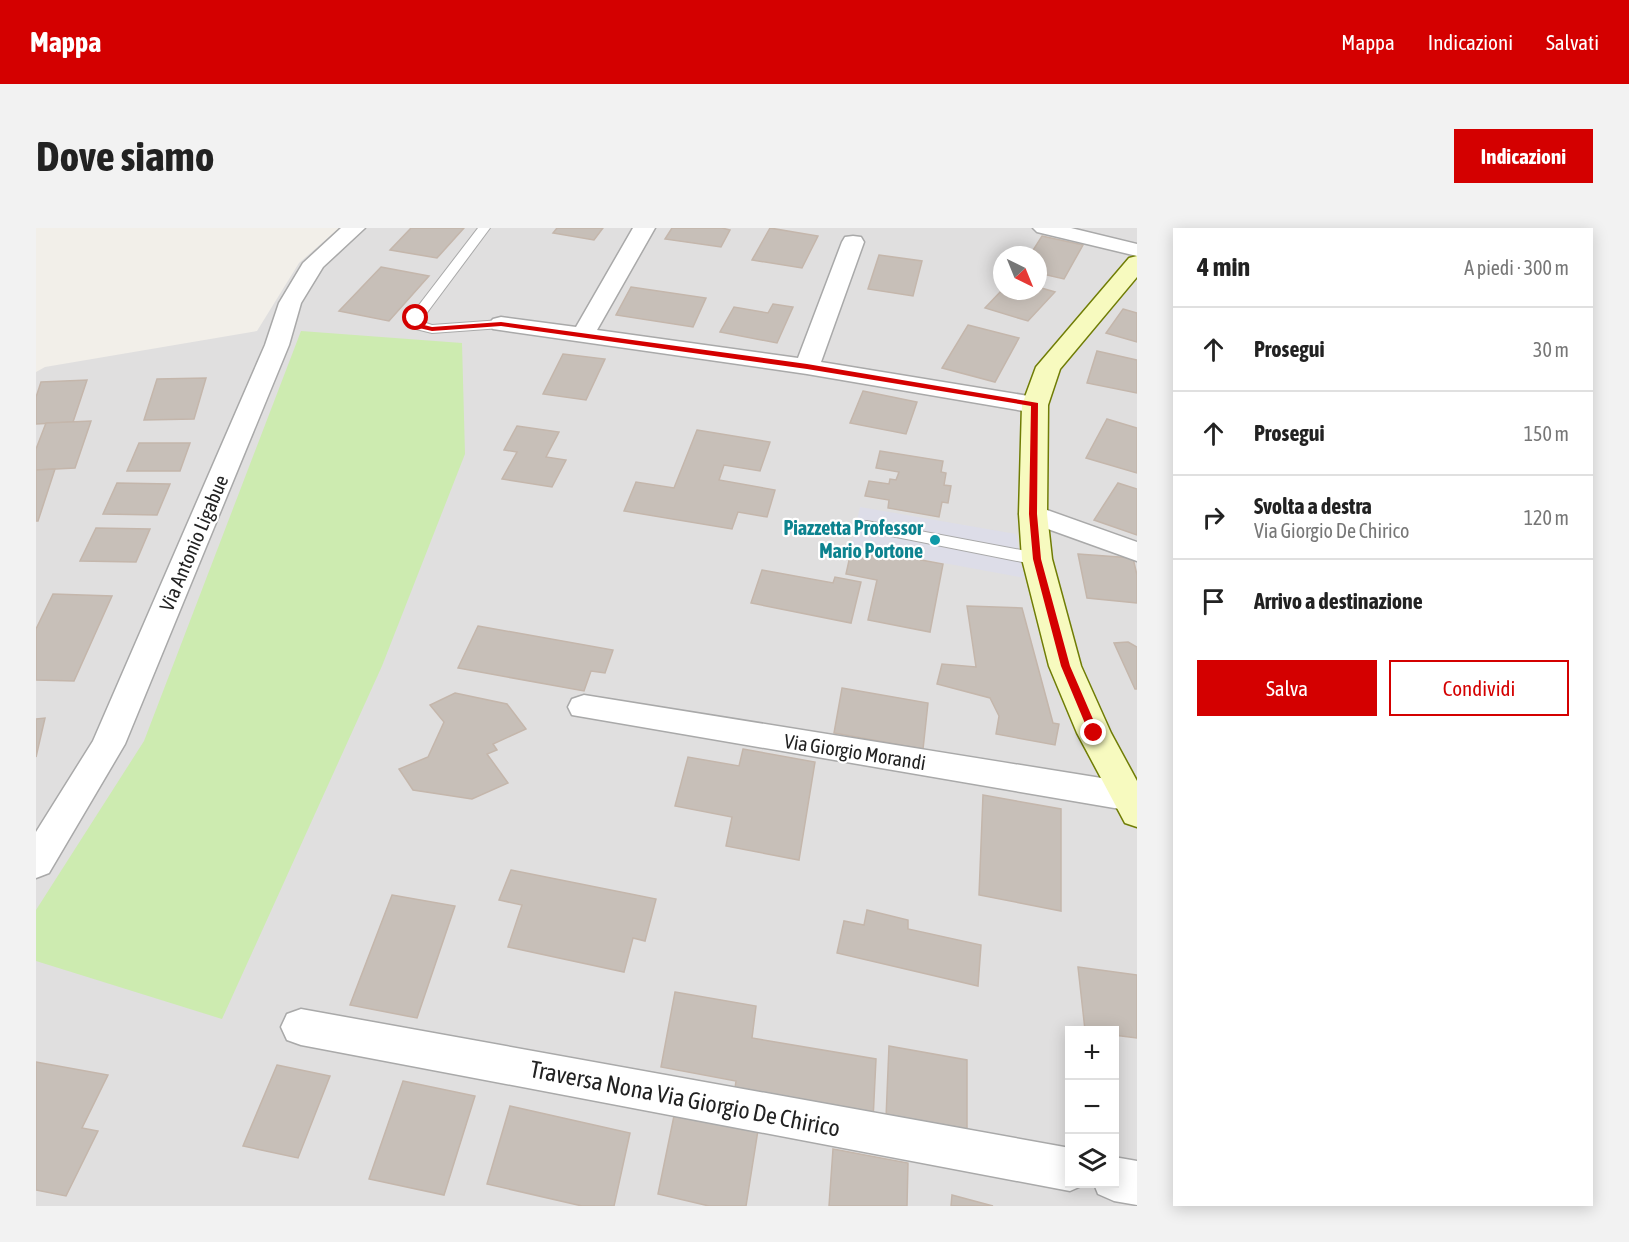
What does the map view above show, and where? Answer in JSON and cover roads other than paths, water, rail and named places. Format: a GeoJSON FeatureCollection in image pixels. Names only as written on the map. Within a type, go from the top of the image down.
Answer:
{"type":"FeatureCollection","features":[{"type":"Feature","properties":{"kind":"main road"},"geometry":{"type":"LineString","coordinates":[[1132,805],[1094,733],[1065,666],[1037,559],[1033,514],[1035,405],[1048,367],[1137,263]]}},
{"type":"Feature","properties":{"kind":"street","name":"Via Antonio Ligabue"},"geometry":{"type":"LineString","coordinates":[[36,863],[108,744],[277,345],[290,303],[314,263],[354,228]]}},
{"type":"Feature","properties":{"kind":"street"},"geometry":{"type":"LineString","coordinates":[[583,334],[644,228]]}},
{"type":"Feature","properties":{"kind":"street"},"geometry":{"type":"LineString","coordinates":[[1044,228],[1137,250]]}},
{"type":"Feature","properties":{"kind":"street"},"geometry":{"type":"LineString","coordinates":[[807,367],[853,242]]}},
{"type":"Feature","properties":{"kind":"street"},"geometry":{"type":"LineString","coordinates":[[501,324],[807,367],[1035,405]]}},
{"type":"Feature","properties":{"kind":"street"},"geometry":{"type":"LineString","coordinates":[[1033,514],[1137,552]]}},
{"type":"Feature","properties":{"kind":"street","name":"Via Giorgio Morandi"},"geometry":{"type":"LineString","coordinates":[[584,707],[1132,805]]}},
{"type":"Feature","properties":{"kind":"street","name":"Traversa Nona Via Giorgio De Chirico"},"geometry":{"type":"LineString","coordinates":[[301,1027],[1065,1169]]}},
{"type":"Feature","properties":{"kind":"street"},"geometry":{"type":"LineString","coordinates":[[1119,1180],[1137,1183]]}},
{"type":"Feature","properties":{"kind":"lane"},"geometry":{"type":"LineString","coordinates":[[484,228],[416,318],[421,326],[432,329],[501,324]]}},
{"type":"Feature","properties":{"kind":"lane"},"geometry":{"type":"LineString","coordinates":[[867,526],[1037,559]]}},
{"type":"Feature","properties":{"kind":"place","name":"Piazzetta Professor Mario Portone"},"geometry":{"type":"Point","coordinates":[935,540]}}]}
